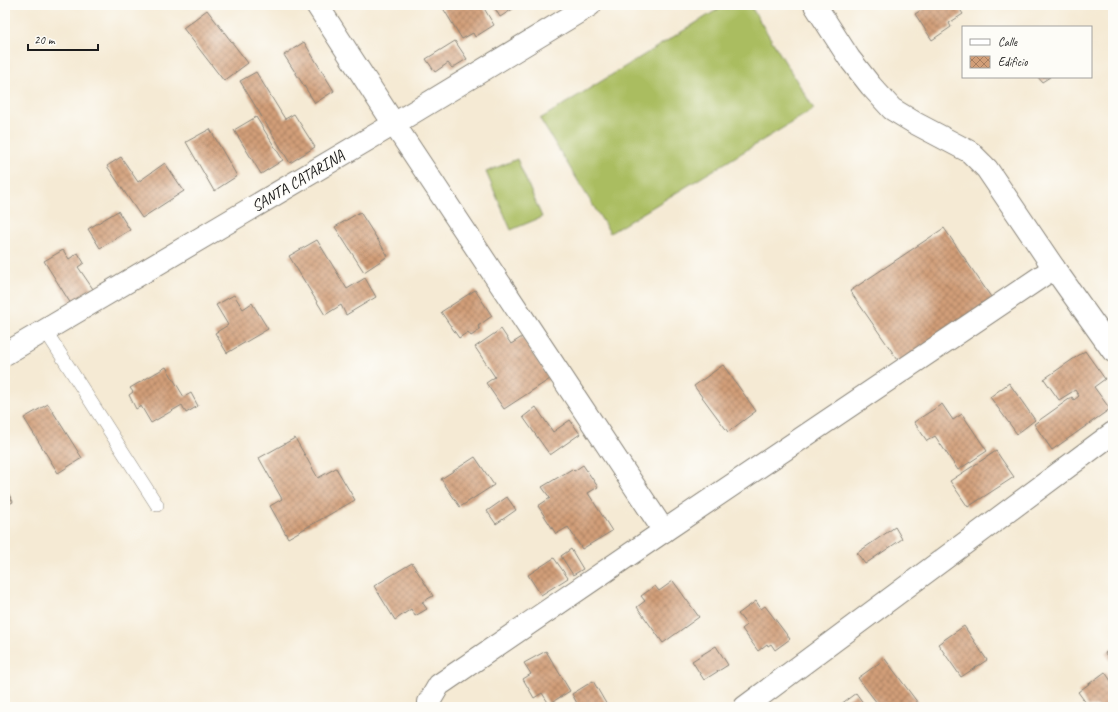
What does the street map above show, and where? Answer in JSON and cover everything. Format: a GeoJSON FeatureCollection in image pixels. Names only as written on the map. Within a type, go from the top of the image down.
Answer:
{"type":"FeatureCollection","features":[{"type":"Feature","properties":{"kind":"street"},"geometry":{"type":"LineString","coordinates":[[317,5],[394,124],[664,531]]}},
{"type":"Feature","properties":{"kind":"street","name":"SANTA CATARINA"},"geometry":{"type":"LineString","coordinates":[[5,354],[394,124],[590,5]]}},
{"type":"Feature","properties":{"kind":"street"},"geometry":{"type":"LineString","coordinates":[[815,5],[849,58],[871,86],[892,108],[915,123],[970,152],[987,169],[1054,268],[1113,351]]}},
{"type":"Feature","properties":{"kind":"street"},"geometry":{"type":"LineString","coordinates":[[430,707],[429,702],[440,685],[664,531],[1054,268]]}},
{"type":"Feature","properties":{"kind":"street"},"geometry":{"type":"LineString","coordinates":[[745,707],[1113,433]]}},
{"type":"Feature","properties":{"kind":"lane"},"geometry":{"type":"LineString","coordinates":[[46,330],[157,505]]}},
{"type":"Feature","properties":{"kind":"green space"},"geometry":{"type":"Polygon","coordinates":[[[725,5],[750,5],[814,109],[610,233],[540,119],[725,5]]]}},
{"type":"Feature","properties":{"kind":"green space"},"geometry":{"type":"Polygon","coordinates":[[[517,159],[542,217],[511,230],[486,172],[517,159]]]}},
{"type":"Feature","properties":{"kind":"building"},"geometry":{"type":"Polygon","coordinates":[[[441,5],[482,5],[494,25],[475,37],[473,33],[462,39],[441,5]]]}},
{"type":"Feature","properties":{"kind":"building"},"geometry":{"type":"Polygon","coordinates":[[[493,5],[519,5],[500,17],[493,5]]]}},
{"type":"Feature","properties":{"kind":"building"},"geometry":{"type":"Polygon","coordinates":[[[929,5],[957,5],[963,14],[949,23],[951,27],[932,40],[915,14],[929,5]]]}},
{"type":"Feature","properties":{"kind":"building"},"geometry":{"type":"Polygon","coordinates":[[[207,10],[248,63],[224,81],[183,28],[207,10]]]}},
{"type":"Feature","properties":{"kind":"building"},"geometry":{"type":"Polygon","coordinates":[[[455,41],[467,59],[452,68],[448,63],[435,72],[426,59],[455,41]]]}},
{"type":"Feature","properties":{"kind":"building"},"geometry":{"type":"Polygon","coordinates":[[[304,42],[334,91],[315,103],[284,55],[304,42]]]}},
{"type":"Feature","properties":{"kind":"building"},"geometry":{"type":"Polygon","coordinates":[[[256,72],[285,119],[294,114],[315,147],[290,163],[240,81],[256,72]]]}},
{"type":"Feature","properties":{"kind":"building"},"geometry":{"type":"Polygon","coordinates":[[[1039,78],[1048,78],[1042,82],[1039,78]]]}},
{"type":"Feature","properties":{"kind":"building"},"geometry":{"type":"Polygon","coordinates":[[[256,117],[283,160],[261,174],[234,130],[256,117]]]}},
{"type":"Feature","properties":{"kind":"building"},"geometry":{"type":"Polygon","coordinates":[[[210,129],[237,176],[214,191],[186,142],[210,129]]]}},
{"type":"Feature","properties":{"kind":"building"},"geometry":{"type":"Polygon","coordinates":[[[121,157],[138,182],[165,163],[184,191],[142,218],[107,166],[121,157]]]}},
{"type":"Feature","properties":{"kind":"building"},"geometry":{"type":"Polygon","coordinates":[[[118,211],[130,230],[100,248],[88,229],[118,211]]]}},
{"type":"Feature","properties":{"kind":"building"},"geometry":{"type":"Polygon","coordinates":[[[360,212],[388,256],[364,272],[335,227],[360,212]]]}},
{"type":"Feature","properties":{"kind":"building"},"geometry":{"type":"Polygon","coordinates":[[[944,228],[993,300],[900,363],[850,291],[944,228]]]}},
{"type":"Feature","properties":{"kind":"building"},"geometry":{"type":"Polygon","coordinates":[[[317,240],[347,289],[365,278],[376,297],[346,315],[341,305],[325,315],[289,256],[317,240]]]}},
{"type":"Feature","properties":{"kind":"building"},"geometry":{"type":"Polygon","coordinates":[[[63,250],[69,259],[78,253],[84,263],[78,267],[93,289],[71,304],[44,261],[63,250]]]}},
{"type":"Feature","properties":{"kind":"building"},"geometry":{"type":"Polygon","coordinates":[[[475,290],[492,316],[478,326],[480,330],[471,336],[468,332],[459,338],[441,312],[475,290]]]}},
{"type":"Feature","properties":{"kind":"building"},"geometry":{"type":"Polygon","coordinates":[[[234,295],[243,309],[252,303],[268,329],[227,353],[215,333],[228,325],[216,305],[234,295]]]}},
{"type":"Feature","properties":{"kind":"building"},"geometry":{"type":"Polygon","coordinates":[[[501,329],[511,344],[522,337],[550,379],[504,409],[486,383],[495,377],[475,347],[501,329]]]}},
{"type":"Feature","properties":{"kind":"building"},"geometry":{"type":"Polygon","coordinates":[[[1085,351],[1105,379],[1094,387],[1110,409],[1052,450],[1034,424],[1072,397],[1074,400],[1079,396],[1075,390],[1059,400],[1044,379],[1085,351]]]}},
{"type":"Feature","properties":{"kind":"building"},"geometry":{"type":"Polygon","coordinates":[[[723,365],[756,411],[728,432],[694,386],[723,365]]]}},
{"type":"Feature","properties":{"kind":"building"},"geometry":{"type":"Polygon","coordinates":[[[166,367],[184,397],[191,393],[198,406],[186,413],[182,405],[151,423],[141,406],[136,409],[129,395],[133,392],[130,388],[166,367]]]}},
{"type":"Feature","properties":{"kind":"building"},"geometry":{"type":"Polygon","coordinates":[[[1009,383],[1035,420],[1017,434],[990,397],[1009,383]]]}},
{"type":"Feature","properties":{"kind":"building"},"geometry":{"type":"Polygon","coordinates":[[[48,404],[82,458],[58,473],[24,418],[48,404]]]}},
{"type":"Feature","properties":{"kind":"building"},"geometry":{"type":"Polygon","coordinates":[[[942,404],[953,420],[962,414],[987,451],[958,470],[935,436],[927,441],[914,422],[942,404]]]}},
{"type":"Feature","properties":{"kind":"building"},"geometry":{"type":"Polygon","coordinates":[[[536,407],[553,432],[570,420],[580,434],[550,455],[523,417],[536,407]]]}},
{"type":"Feature","properties":{"kind":"building"},"geometry":{"type":"Polygon","coordinates":[[[295,438],[318,478],[336,468],[355,500],[288,538],[270,506],[282,499],[259,458],[295,438]]]}},
{"type":"Feature","properties":{"kind":"building"},"geometry":{"type":"Polygon","coordinates":[[[996,451],[1014,477],[968,507],[950,481],[996,451]]]}},
{"type":"Feature","properties":{"kind":"building"},"geometry":{"type":"Polygon","coordinates":[[[475,457],[494,485],[460,507],[441,479],[475,457]]]}},
{"type":"Feature","properties":{"kind":"building"},"geometry":{"type":"Polygon","coordinates":[[[583,465],[598,487],[588,493],[612,531],[582,549],[568,527],[556,534],[538,506],[550,498],[542,487],[572,469],[574,471],[583,465]]]}},
{"type":"Feature","properties":{"kind":"building"},"geometry":{"type":"Polygon","coordinates":[[[5,487],[13,502],[5,506],[5,487]]]}},
{"type":"Feature","properties":{"kind":"building"},"geometry":{"type":"Polygon","coordinates":[[[507,497],[516,510],[496,524],[487,511],[507,497]]]}},
{"type":"Feature","properties":{"kind":"building"},"geometry":{"type":"Polygon","coordinates":[[[895,527],[902,539],[865,564],[857,553],[895,527]]]}},
{"type":"Feature","properties":{"kind":"building"},"geometry":{"type":"Polygon","coordinates":[[[571,549],[583,569],[573,575],[561,556],[571,549]]]}},
{"type":"Feature","properties":{"kind":"building"},"geometry":{"type":"Polygon","coordinates":[[[554,558],[568,578],[541,595],[528,575],[554,558]]]}},
{"type":"Feature","properties":{"kind":"building"},"geometry":{"type":"Polygon","coordinates":[[[412,563],[433,596],[422,602],[427,609],[415,616],[411,609],[395,620],[374,586],[412,563]]]}},
{"type":"Feature","properties":{"kind":"building"},"geometry":{"type":"Polygon","coordinates":[[[673,581],[699,617],[663,643],[637,607],[645,601],[641,596],[655,586],[659,591],[673,581]]]}},
{"type":"Feature","properties":{"kind":"building"},"geometry":{"type":"Polygon","coordinates":[[[756,601],[761,609],[765,606],[790,639],[775,650],[771,644],[768,646],[767,644],[758,651],[742,629],[747,625],[738,614],[756,601]]]}},
{"type":"Feature","properties":{"kind":"building"},"geometry":{"type":"Polygon","coordinates":[[[964,626],[987,660],[961,677],[938,644],[964,626]]]}},
{"type":"Feature","properties":{"kind":"building"},"geometry":{"type":"Polygon","coordinates":[[[716,646],[728,665],[704,680],[692,661],[716,646]]]}},
{"type":"Feature","properties":{"kind":"building"},"geometry":{"type":"Polygon","coordinates":[[[1113,647],[1113,665],[1105,653],[1113,647]]]}},
{"type":"Feature","properties":{"kind":"building"},"geometry":{"type":"Polygon","coordinates":[[[546,651],[570,691],[549,704],[542,693],[534,698],[523,679],[531,674],[524,663],[546,651]]]}},
{"type":"Feature","properties":{"kind":"building"},"geometry":{"type":"Polygon","coordinates":[[[885,659],[921,707],[880,707],[858,678],[885,659]]]}},
{"type":"Feature","properties":{"kind":"building"},"geometry":{"type":"Polygon","coordinates":[[[1105,672],[1113,684],[1113,707],[1089,707],[1078,692],[1105,672]]]}},
{"type":"Feature","properties":{"kind":"building"},"geometry":{"type":"Polygon","coordinates":[[[593,681],[608,707],[579,707],[572,694],[593,681]]]}},
{"type":"Feature","properties":{"kind":"building"},"geometry":{"type":"Polygon","coordinates":[[[856,693],[866,707],[837,707],[856,693]]]}}]}
